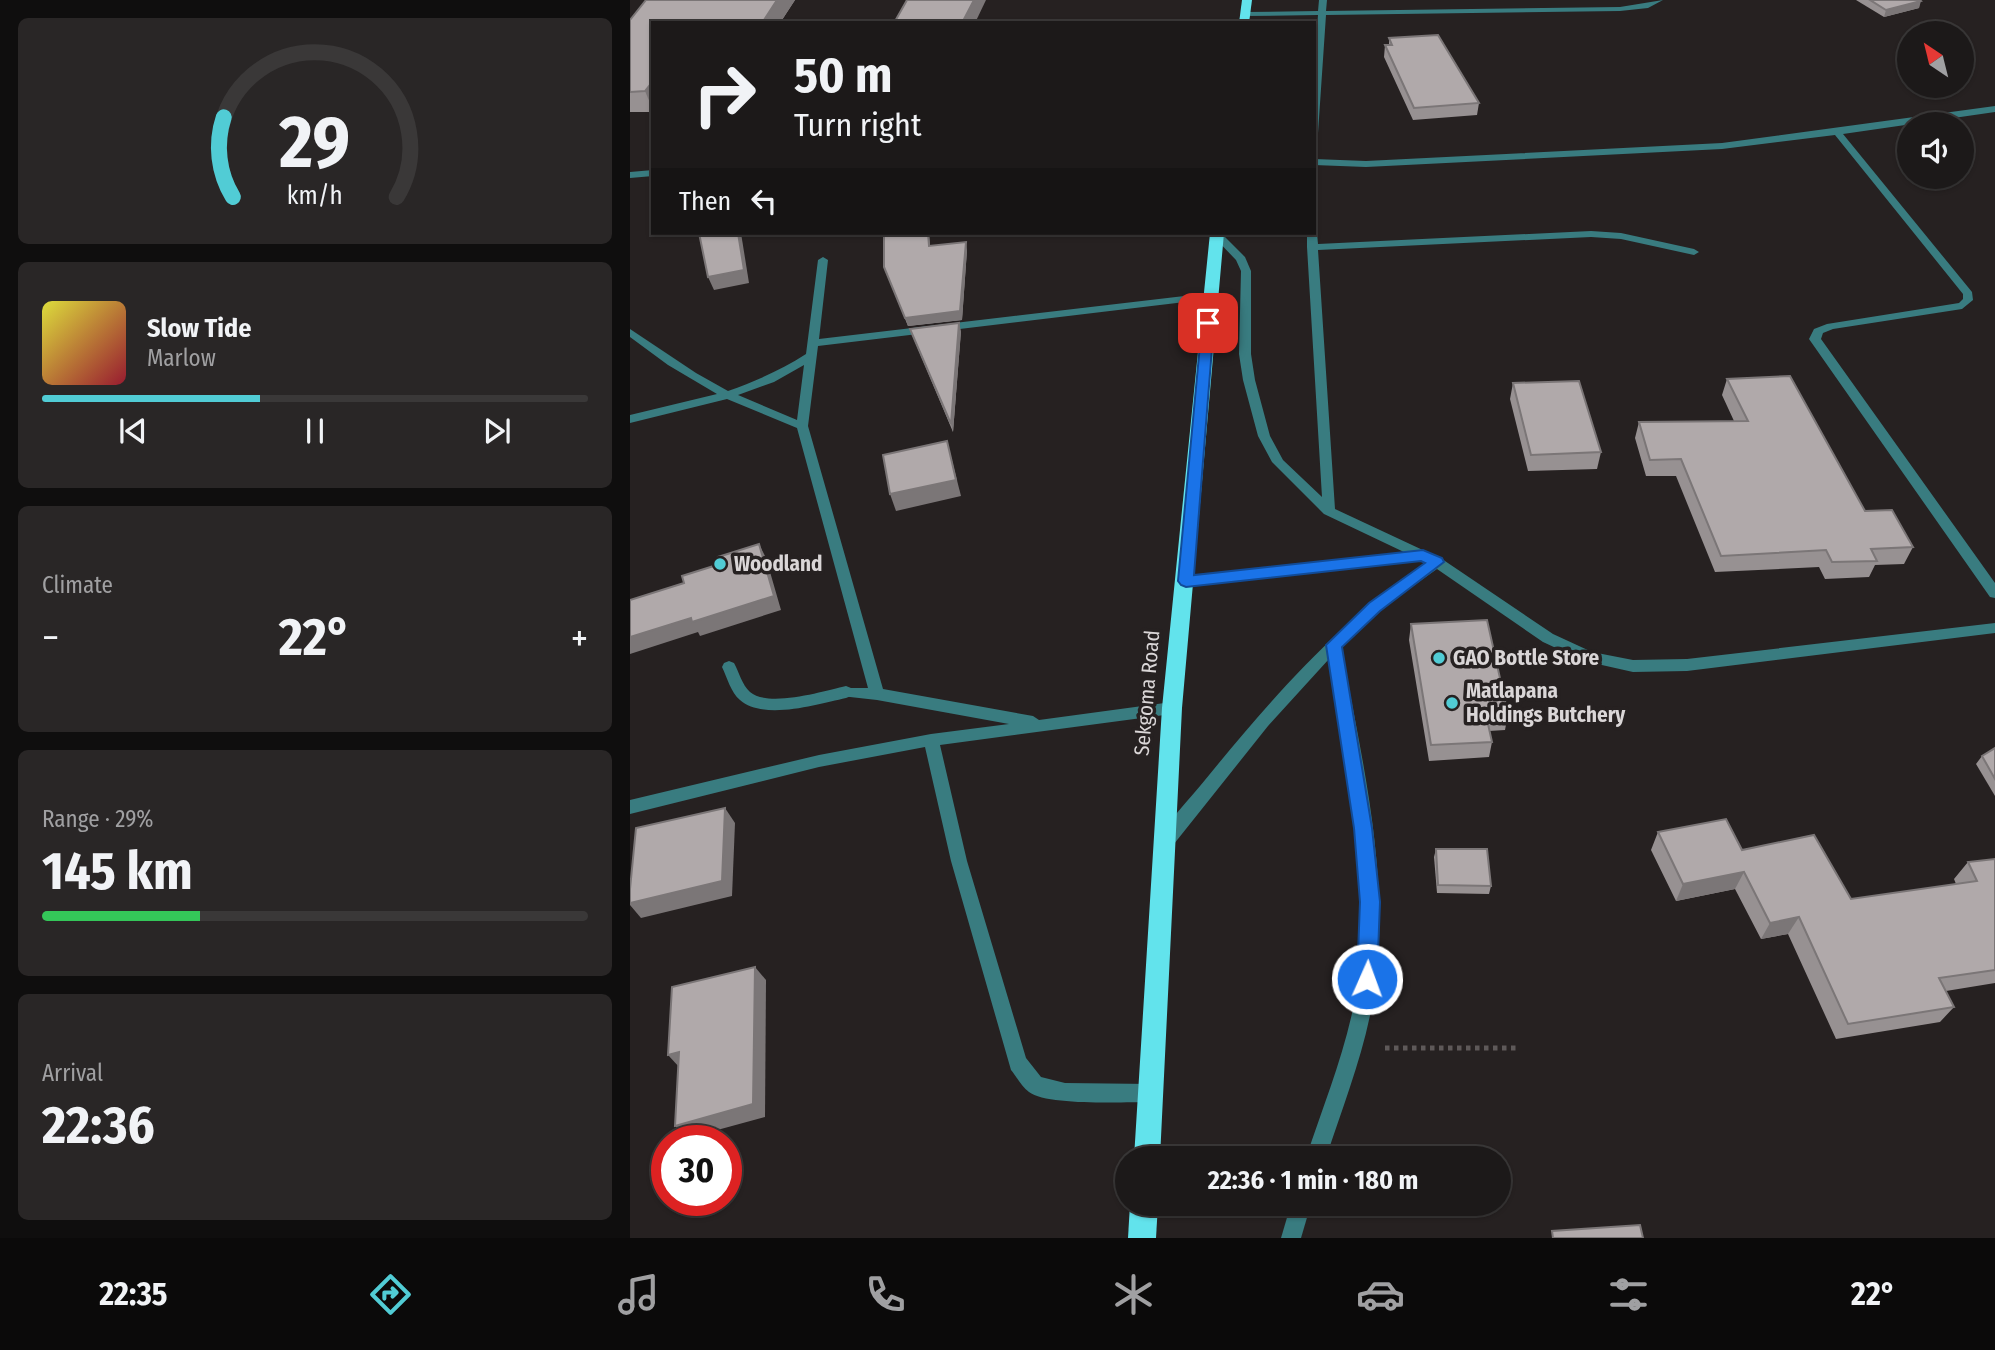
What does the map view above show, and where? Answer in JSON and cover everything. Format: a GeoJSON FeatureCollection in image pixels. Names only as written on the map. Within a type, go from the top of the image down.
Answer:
{"type":"FeatureCollection","features":[{"type":"Feature","properties":{"kind":"highway"},"geometry":{"type":"LineString","coordinates":[[1244,18],[1247,0]]}},
{"type":"Feature","properties":{"kind":"highway","name":"Sekgoma Road"},"geometry":{"type":"LineString","coordinates":[[1148,1146],[1172,708],[1217,235]]}},
{"type":"Feature","properties":{"kind":"highway"},"geometry":{"type":"LineString","coordinates":[[1142,1238],[1143,1216]]}},
{"type":"Feature","properties":{"kind":"street"},"geometry":{"type":"LineString","coordinates":[[1316,107],[1323,0]]}},
{"type":"Feature","properties":{"kind":"street"},"geometry":{"type":"LineString","coordinates":[[1244,18],[1323,14],[1620,9],[1645,6],[1659,0]]}},
{"type":"Feature","properties":{"kind":"street"},"geometry":{"type":"LineString","coordinates":[[1316,162],[1366,164],[1722,146],[1995,109]]}},
{"type":"Feature","properties":{"kind":"street"},"geometry":{"type":"LineString","coordinates":[[1837,132],[1968,294],[1968,300],[1962,306],[1831,326],[1818,331],[1815,339],[1995,593]]}},
{"type":"Feature","properties":{"kind":"street"},"geometry":{"type":"LineString","coordinates":[[630,175],[651,173]]}},
{"type":"Feature","properties":{"kind":"street"},"geometry":{"type":"LineString","coordinates":[[1312,247],[1591,234],[1621,236],[1694,252]]}},
{"type":"Feature","properties":{"kind":"street"},"geometry":{"type":"LineString","coordinates":[[1218,235],[1241,259],[1246,271],[1245,354],[1254,407],[1264,436],[1278,462],[1329,511],[1430,559],[1548,638],[1589,657],[1633,666],[1687,665],[1995,628]]}},
{"type":"Feature","properties":{"kind":"street"},"geometry":{"type":"LineString","coordinates":[[1312,235],[1329,511]]}},
{"type":"Feature","properties":{"kind":"street"},"geometry":{"type":"LineString","coordinates":[[823,260],[802,426],[877,694]]}},
{"type":"Feature","properties":{"kind":"street"},"geometry":{"type":"LineString","coordinates":[[630,419],[723,395],[791,370],[812,349],[1210,296]]}},
{"type":"Feature","properties":{"kind":"street"},"geometry":{"type":"LineString","coordinates":[[630,332],[667,360],[723,395],[747,407],[802,426]]}},
{"type":"Feature","properties":{"kind":"street"},"geometry":{"type":"LineString","coordinates":[[1186,581],[1430,559]]}},
{"type":"Feature","properties":{"kind":"street"},"geometry":{"type":"LineString","coordinates":[[1164,844],[1240,750],[1334,645],[1430,559]]}},
{"type":"Feature","properties":{"kind":"street"},"geometry":{"type":"LineString","coordinates":[[1319,1146],[1350,1048],[1367,979],[1370,902],[1363,828],[1334,645]]}},
{"type":"Feature","properties":{"kind":"street"},"geometry":{"type":"LineString","coordinates":[[729,667],[743,695],[757,704],[782,704],[846,692],[877,694],[1045,724]]}},
{"type":"Feature","properties":{"kind":"street"},"geometry":{"type":"LineString","coordinates":[[630,807],[819,761],[932,740],[1172,708]]}},
{"type":"Feature","properties":{"kind":"street"},"geometry":{"type":"LineString","coordinates":[[932,740],[959,860],[1018,1063],[1035,1085],[1065,1092],[1151,1093]]}},
{"type":"Feature","properties":{"kind":"street"},"geometry":{"type":"LineString","coordinates":[[1291,1238],[1297,1216]]}},
{"type":"Feature","properties":{"kind":"path"},"geometry":{"type":"LineString","coordinates":[[1350,1048],[1517,1048]]}},
{"type":"Feature","properties":{"kind":"building"},"geometry":{"type":"Polygon","coordinates":[[[646,0],[777,0],[763,21],[651,21],[651,84],[645,91],[630,92],[630,20],[646,0]]]}},
{"type":"Feature","properties":{"kind":"building"},"geometry":{"type":"Polygon","coordinates":[[[907,0],[974,0],[963,21],[895,21],[907,0]]]}},
{"type":"Feature","properties":{"kind":"building"},"geometry":{"type":"Polygon","coordinates":[[[1870,0],[1920,0],[1921,1],[1886,10],[1870,0]]]}},
{"type":"Feature","properties":{"kind":"building"},"geometry":{"type":"Polygon","coordinates":[[[1438,35],[1479,103],[1414,108],[1385,45],[1392,45],[1389,38],[1438,35]]]}},
{"type":"Feature","properties":{"kind":"building"},"geometry":{"type":"Polygon","coordinates":[[[699,235],[738,235],[744,270],[708,277],[699,235]]]}},
{"type":"Feature","properties":{"kind":"building"},"geometry":{"type":"Polygon","coordinates":[[[884,235],[928,235],[929,246],[966,242],[960,311],[905,318],[884,267],[884,235]]]}},
{"type":"Feature","properties":{"kind":"building"},"geometry":{"type":"Polygon","coordinates":[[[959,323],[951,424],[910,329],[959,323]]]}},
{"type":"Feature","properties":{"kind":"building"},"geometry":{"type":"Polygon","coordinates":[[[1790,376],[1865,511],[1892,510],[1913,547],[1871,549],[1877,561],[1832,562],[1826,550],[1721,556],[1681,459],[1650,460],[1639,422],[1748,421],[1727,379],[1790,376]]]}},
{"type":"Feature","properties":{"kind":"building"},"geometry":{"type":"Polygon","coordinates":[[[1579,381],[1601,452],[1531,455],[1513,383],[1579,381]]]}},
{"type":"Feature","properties":{"kind":"building"},"geometry":{"type":"Polygon","coordinates":[[[947,441],[956,480],[890,494],[883,455],[947,441]]]}},
{"type":"Feature","properties":{"kind":"building"},"geometry":{"type":"Polygon","coordinates":[[[759,544],[774,596],[692,622],[691,618],[630,637],[630,600],[684,583],[682,576],[720,564],[718,557],[759,544]]]}},
{"type":"Feature","properties":{"kind":"building"},"geometry":{"type":"Polygon","coordinates":[[[1487,620],[1508,714],[1486,715],[1492,742],[1431,745],[1411,624],[1487,620]]]}},
{"type":"Feature","properties":{"kind":"building"},"geometry":{"type":"Polygon","coordinates":[[[1995,748],[1995,779],[1982,756],[1995,748]]]}},
{"type":"Feature","properties":{"kind":"building"},"geometry":{"type":"Polygon","coordinates":[[[725,808],[722,881],[630,903],[636,828],[725,808]]]}},
{"type":"Feature","properties":{"kind":"building"},"geometry":{"type":"Polygon","coordinates":[[[1726,819],[1742,850],[1814,835],[1851,899],[1977,881],[1968,862],[1995,859],[1995,970],[1939,978],[1954,1007],[1848,1024],[1799,917],[1770,923],[1744,872],[1683,884],[1658,832],[1726,819]]]}},
{"type":"Feature","properties":{"kind":"building"},"geometry":{"type":"Polygon","coordinates":[[[1436,849],[1487,849],[1491,886],[1438,885],[1436,849]]]}},
{"type":"Feature","properties":{"kind":"building"},"geometry":{"type":"Polygon","coordinates":[[[755,967],[753,1104],[675,1125],[679,1052],[668,1055],[672,987],[755,967]]]}},
{"type":"Feature","properties":{"kind":"building"},"geometry":{"type":"Polygon","coordinates":[[[1640,1225],[1643,1238],[1553,1238],[1552,1231],[1640,1225]]]}},
{"type":"Feature","properties":{"kind":"place","name":"Woodland"},"geometry":{"type":"Point","coordinates":[720,564]}},
{"type":"Feature","properties":{"kind":"place","name":"GAO Bottle Store"},"geometry":{"type":"Point","coordinates":[1439,658]}},
{"type":"Feature","properties":{"kind":"place","name":"Matlapana Holdings Butchery"},"geometry":{"type":"Point","coordinates":[1452,703]}},
{"type":"Feature","properties":{"kind":"route"},"geometry":{"type":"LineString","coordinates":[[1208,323],[1186,581],[1423,555],[1437,562],[1374,607],[1334,645],[1363,828],[1370,902],[1367,979]]}}]}
